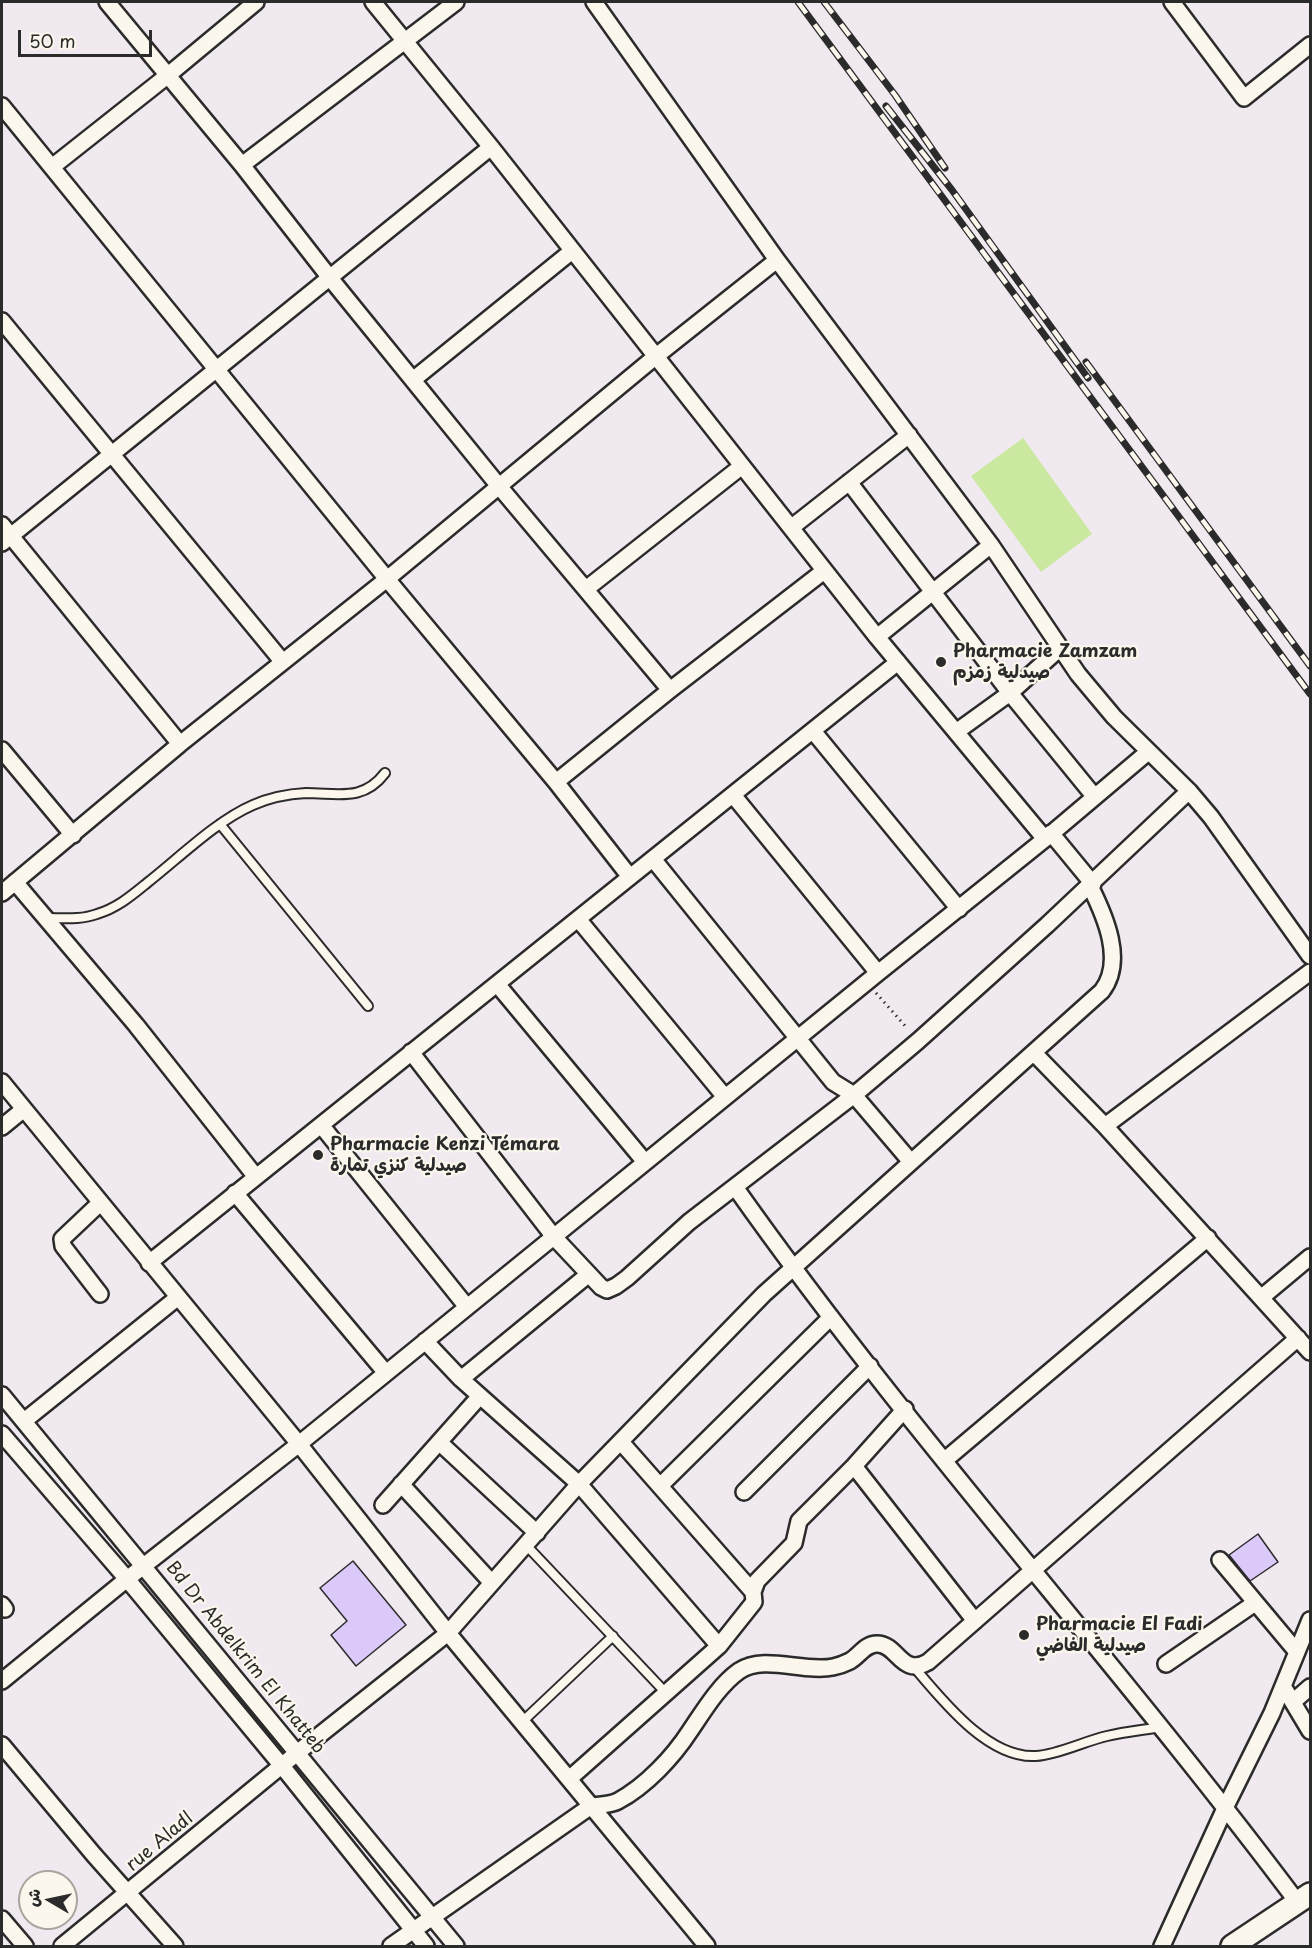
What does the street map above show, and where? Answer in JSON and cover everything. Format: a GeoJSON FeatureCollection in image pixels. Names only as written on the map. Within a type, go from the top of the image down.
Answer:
{"type":"FeatureCollection","features":[{"type":"Feature","properties":{"kind":"main road"},"geometry":{"type":"LineString","coordinates":[[1232,1947],[1306,1900]]}},
{"type":"Feature","properties":{"kind":"street"},"geometry":{"type":"LineString","coordinates":[[107,2],[242,165],[330,278],[498,485],[670,690]]}},
{"type":"Feature","properties":{"kind":"street"},"geometry":{"type":"LineString","coordinates":[[52,167],[256,2]]}},
{"type":"Feature","properties":{"kind":"street","name":"rue Aladl"},"geometry":{"type":"LineString","coordinates":[[62,1947],[297,1753],[448,1633],[579,1485],[764,1294],[1102,991],[1111,975],[1111,943],[1103,914],[1091,885],[956,732],[877,637],[491,147],[373,2]]}},
{"type":"Feature","properties":{"kind":"street"},"geometry":{"type":"LineString","coordinates":[[242,165],[456,2]]}},
{"type":"Feature","properties":{"kind":"street"},"geometry":{"type":"LineString","coordinates":[[594,2],[777,260],[991,545],[1078,674],[1148,752],[1188,791],[1224,834],[1311,956]]}},
{"type":"Feature","properties":{"kind":"street"},"geometry":{"type":"LineString","coordinates":[[1172,2],[1244,98],[1311,45]]}},
{"type":"Feature","properties":{"kind":"street"},"geometry":{"type":"LineString","coordinates":[[2,106],[387,579],[556,782],[630,877]]}},
{"type":"Feature","properties":{"kind":"street"},"geometry":{"type":"LineString","coordinates":[[180,744],[4,535],[111,455],[491,147]]}},
{"type":"Feature","properties":{"kind":"street"},"geometry":{"type":"LineString","coordinates":[[414,379],[572,251]]}},
{"type":"Feature","properties":{"kind":"street"},"geometry":{"type":"LineString","coordinates":[[2,893],[180,744],[387,579],[498,485],[777,260]]}},
{"type":"Feature","properties":{"kind":"street"},"geometry":{"type":"LineString","coordinates":[[2,321],[282,661]]}},
{"type":"Feature","properties":{"kind":"street"},"geometry":{"type":"LineString","coordinates":[[792,527],[909,435]]}},
{"type":"Feature","properties":{"kind":"street"},"geometry":{"type":"LineString","coordinates":[[586,589],[742,466]]}},
{"type":"Feature","properties":{"kind":"street"},"geometry":{"type":"LineString","coordinates":[[849,482],[1011,693],[1094,796]]}},
{"type":"Feature","properties":{"kind":"street"},"geometry":{"type":"LineString","coordinates":[[877,637],[991,545]]}},
{"type":"Feature","properties":{"kind":"street"},"geometry":{"type":"LineString","coordinates":[[556,782],[824,571]]}},
{"type":"Feature","properties":{"kind":"street"},"geometry":{"type":"LineString","coordinates":[[956,732],[1011,693],[1060,648]]}},
{"type":"Feature","properties":{"kind":"street"},"geometry":{"type":"LineString","coordinates":[[149,1263],[898,662]]}},
{"type":"Feature","properties":{"kind":"street"},"geometry":{"type":"LineString","coordinates":[[813,731],[959,909]]}},
{"type":"Feature","properties":{"kind":"street"},"geometry":{"type":"LineString","coordinates":[[2,750],[73,835]]}},
{"type":"Feature","properties":{"kind":"street"},"geometry":{"type":"LineString","coordinates":[[2,1682],[127,1578],[298,1444],[872,977],[959,909],[1148,752]]}},
{"type":"Feature","properties":{"kind":"street"},"geometry":{"type":"LineString","coordinates":[[411,1052],[554,1237],[601,1287],[607,1290],[616,1286],[689,1222],[854,1095],[918,1041],[1091,885],[1188,791]]}},
{"type":"Feature","properties":{"kind":"street"},"geometry":{"type":"LineString","coordinates":[[733,795],[872,977]]}},
{"type":"Feature","properties":{"kind":"street"},"geometry":{"type":"LineString","coordinates":[[653,859],[833,1082],[854,1095],[911,1162]]}},
{"type":"Feature","properties":{"kind":"street"},"geometry":{"type":"LineString","coordinates":[[15,882],[135,1025],[256,1177]]}},
{"type":"Feature","properties":{"kind":"street"},"geometry":{"type":"LineString","coordinates":[[578,919],[725,1097]]}},
{"type":"Feature","properties":{"kind":"street"},"geometry":{"type":"LineString","coordinates":[[1104,1126],[1311,972]]}},
{"type":"Feature","properties":{"kind":"street"},"geometry":{"type":"LineString","coordinates":[[497,984],[645,1162]]}},
{"type":"Feature","properties":{"kind":"street"},"geometry":{"type":"LineString","coordinates":[[1034,1053],[1208,1238],[1311,1352]]}},
{"type":"Feature","properties":{"kind":"street"},"geometry":{"type":"LineString","coordinates":[[2,1082],[298,1444],[448,1633],[707,1947]]}},
{"type":"Feature","properties":{"kind":"street"},"geometry":{"type":"LineString","coordinates":[[2,1127],[24,1109]]}},
{"type":"Feature","properties":{"kind":"street"},"geometry":{"type":"LineString","coordinates":[[321,1125],[467,1307]]}},
{"type":"Feature","properties":{"kind":"street"},"geometry":{"type":"LineString","coordinates":[[735,1187],[792,1268],[1033,1571],[1306,1900]]}},
{"type":"Feature","properties":{"kind":"street"},"geometry":{"type":"LineString","coordinates":[[235,1193],[386,1373]]}},
{"type":"Feature","properties":{"kind":"street"},"geometry":{"type":"LineString","coordinates":[[100,1203],[62,1239],[63,1246],[100,1294]]}},
{"type":"Feature","properties":{"kind":"street"},"geometry":{"type":"LineString","coordinates":[[945,1460],[1208,1238]]}},
{"type":"Feature","properties":{"kind":"street"},"geometry":{"type":"LineString","coordinates":[[1262,1297],[1311,1257]]}},
{"type":"Feature","properties":{"kind":"street"},"geometry":{"type":"LineString","coordinates":[[461,1379],[589,1274]]}},
{"type":"Feature","properties":{"kind":"street"},"geometry":{"type":"LineString","coordinates":[[24,1421],[177,1298]]}},
{"type":"Feature","properties":{"kind":"street"},"geometry":{"type":"LineString","coordinates":[[660,1486],[831,1317]]}},
{"type":"Feature","properties":{"kind":"street"},"geometry":{"type":"LineString","coordinates":[[391,1947],[591,1806],[616,1802],[645,1781],[678,1748],[715,1695],[739,1671],[759,1663],[790,1667],[832,1667],[851,1660],[870,1645],[879,1644],[885,1646],[903,1662],[921,1666],[928,1662],[1298,1338]]}},
{"type":"Feature","properties":{"kind":"street"},"geometry":{"type":"LineString","coordinates":[[425,1341],[461,1379],[579,1485],[719,1646]]}},
{"type":"Feature","properties":{"kind":"street"},"geometry":{"type":"LineString","coordinates":[[744,1492],[870,1366]]}},
{"type":"Feature","properties":{"kind":"street","name":"Bd Dr Abdelkrim El Khatteb"},"geometry":{"type":"LineString","coordinates":[[2,1395],[456,1947]]}},
{"type":"Feature","properties":{"kind":"street"},"geometry":{"type":"LineString","coordinates":[[383,1505],[480,1396]]}},
{"type":"Feature","properties":{"kind":"street"},"geometry":{"type":"LineString","coordinates":[[569,1779],[719,1646],[754,1602],[753,1592],[757,1581],[794,1543],[799,1521],[854,1466],[904,1409]]}},
{"type":"Feature","properties":{"kind":"street"},"geometry":{"type":"LineString","coordinates":[[2,1434],[127,1578],[282,1766],[426,1947]]}},
{"type":"Feature","properties":{"kind":"street"},"geometry":{"type":"LineString","coordinates":[[439,1442],[537,1533]]}},
{"type":"Feature","properties":{"kind":"street"},"geometry":{"type":"LineString","coordinates":[[621,1442],[753,1592]]}},
{"type":"Feature","properties":{"kind":"street"},"geometry":{"type":"LineString","coordinates":[[854,1466],[975,1621]]}},
{"type":"Feature","properties":{"kind":"street"},"geometry":{"type":"LineString","coordinates":[[401,1484],[492,1583]]}},
{"type":"Feature","properties":{"kind":"street"},"geometry":{"type":"LineString","coordinates":[[1220,1560],[1297,1652]]}},
{"type":"Feature","properties":{"kind":"street"},"geometry":{"type":"LineString","coordinates":[[1166,1664],[1256,1603]]}},
{"type":"Feature","properties":{"kind":"street"},"geometry":{"type":"LineString","coordinates":[[1162,1947],[1226,1806],[1272,1713],[1311,1620]]}},
{"type":"Feature","properties":{"kind":"street"},"geometry":{"type":"LineString","coordinates":[[1283,1686],[1311,1731]]}},
{"type":"Feature","properties":{"kind":"street"},"geometry":{"type":"LineString","coordinates":[[1294,1701],[1311,1687]]}},
{"type":"Feature","properties":{"kind":"street"},"geometry":{"type":"LineString","coordinates":[[2,1745],[175,1947]]}},
{"type":"Feature","properties":{"kind":"street"},"geometry":{"type":"LineString","coordinates":[[2,1919],[25,1947]]}},
{"type":"Feature","properties":{"kind":"lane"},"geometry":{"type":"LineString","coordinates":[[46,918],[96,915],[122,904],[220,824],[272,796],[339,795],[365,791],[377,783],[385,773]]}},
{"type":"Feature","properties":{"kind":"lane"},"geometry":{"type":"LineString","coordinates":[[220,824],[368,1006]]}},
{"type":"Feature","properties":{"kind":"lane"},"geometry":{"type":"LineString","coordinates":[[526,1545],[666,1693]]}},
{"type":"Feature","properties":{"kind":"lane"},"geometry":{"type":"LineString","coordinates":[[522,1722],[613,1636]]}},
{"type":"Feature","properties":{"kind":"lane"},"geometry":{"type":"LineString","coordinates":[[914,1666],[980,1735],[997,1746],[1015,1753],[1036,1756],[1106,1736],[1161,1727]]}},
{"type":"Feature","properties":{"kind":"path"},"geometry":{"type":"LineString","coordinates":[[872,977],[918,1041]]}},
{"type":"Feature","properties":{"kind":"green space"},"geometry":{"type":"Polygon","coordinates":[[[1023,438],[1092,534],[1041,572],[971,476],[1023,438]]]}},
{"type":"Feature","properties":{"kind":"building"},"geometry":{"type":"Polygon","coordinates":[[[1258,1534],[1278,1562],[1250,1581],[1229,1555],[1258,1534]]]}},
{"type":"Feature","properties":{"kind":"building"},"geometry":{"type":"Polygon","coordinates":[[[353,1561],[406,1625],[356,1666],[331,1635],[347,1621],[320,1588],[353,1561]]]}},
{"type":"Feature","properties":{"kind":"railway"},"geometry":{"type":"LineString","coordinates":[[798,2],[1310,694]]}},
{"type":"Feature","properties":{"kind":"railway"},"geometry":{"type":"LineString","coordinates":[[824,2],[895,95],[945,168]]}},
{"type":"Feature","properties":{"kind":"railway"},"geometry":{"type":"LineString","coordinates":[[886,106],[952,190],[1088,378]]}},
{"type":"Feature","properties":{"kind":"railway"},"geometry":{"type":"LineString","coordinates":[[1086,362],[1310,666]]}},
{"type":"Feature","properties":{"kind":"place","name":"Pharmacie Zamzam صيدلية زمزم"},"geometry":{"type":"Point","coordinates":[941,662]}},
{"type":"Feature","properties":{"kind":"place","name":"Pharmacie Kenzi Témara صيدلية كنزي تمارة"},"geometry":{"type":"Point","coordinates":[318,1155]}},
{"type":"Feature","properties":{"kind":"place","name":"Pharmacie El Fadi صيدلية الفاضي"},"geometry":{"type":"Point","coordinates":[1024,1635]}}]}
